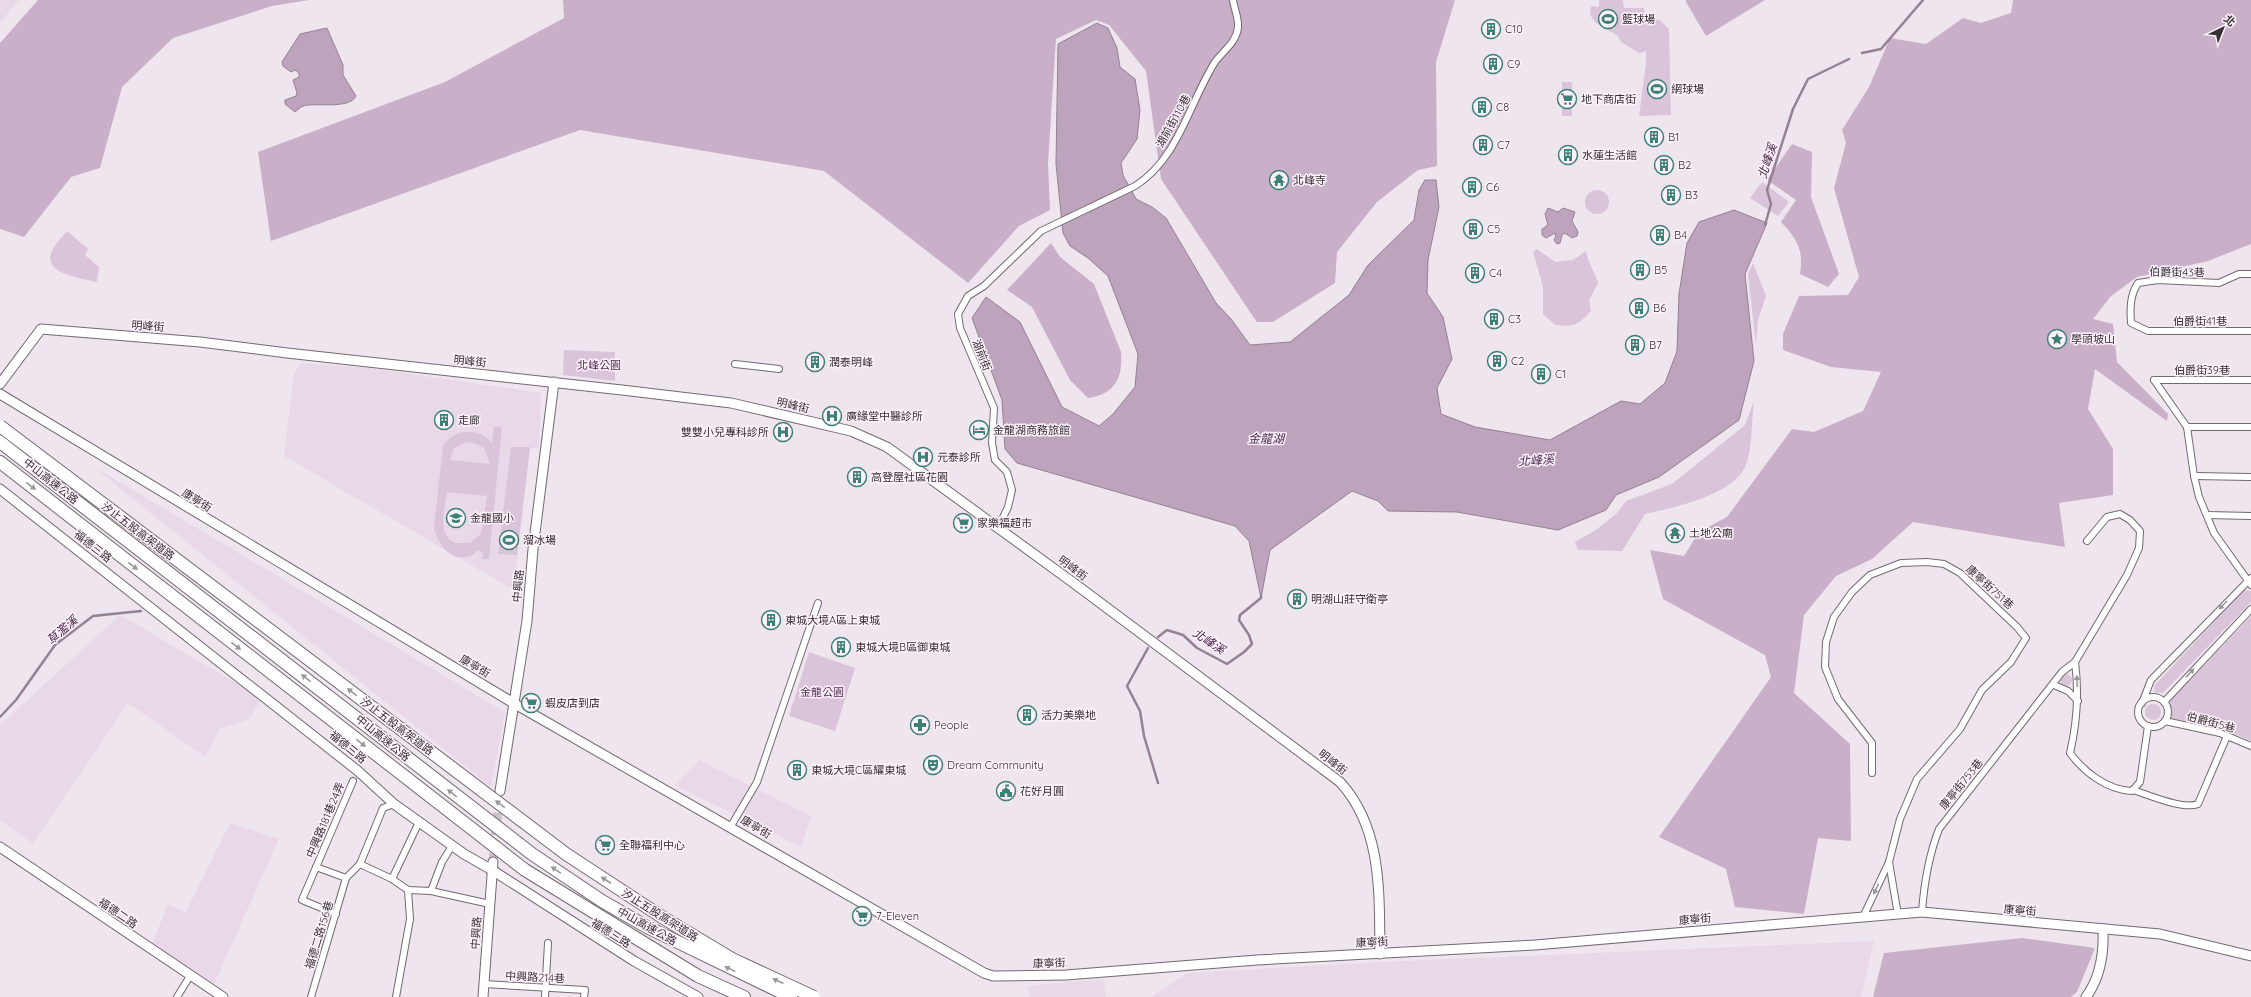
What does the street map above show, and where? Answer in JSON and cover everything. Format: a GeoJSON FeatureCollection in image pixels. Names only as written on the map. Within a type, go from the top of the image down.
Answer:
{"type":"FeatureCollection","features":[{"type":"Feature","properties":{"kind":"highway","name":"汐止五股高架道路"},"geometry":{"type":"LineString","coordinates":[[0,426],[566,854],[662,917],[732,959],[814,997]]}},
{"type":"Feature","properties":{"kind":"highway","name":"中山高速公路"},"geometry":{"type":"LineString","coordinates":[[0,442],[532,854],[602,901],[647,927],[791,997]]}},
{"type":"Feature","properties":{"kind":"highway","name":"中山高速公路"},"geometry":{"type":"LineString","coordinates":[[0,462],[525,870],[698,976],[744,997]]}},
{"type":"Feature","properties":{"kind":"street","name":"湖前街110巷"},"geometry":{"type":"LineString","coordinates":[[1056,224],[1135,186],[1146,179],[1156,169],[1179,135],[1215,62],[1232,42],[1238,27],[1233,0]]}},
{"type":"Feature","properties":{"kind":"street","name":"湖前街"},"geometry":{"type":"LineString","coordinates":[[998,528],[1008,507],[1012,490],[1008,472],[995,460],[992,443],[994,408],[960,328],[958,314],[968,296],[984,286],[1040,231],[1056,224]]}},
{"type":"Feature","properties":{"kind":"street","name":"伯爵街43巷"},"geometry":{"type":"LineString","coordinates":[[2148,331],[2131,323],[2130,309],[2132,291],[2138,283],[2158,280],[2219,283],[2239,274],[2251,274]]}},
{"type":"Feature","properties":{"kind":"street","name":"明峰街"},"geometry":{"type":"LineString","coordinates":[[0,384],[41,329],[200,342],[287,354],[554,382],[731,403],[851,431],[887,447],[1340,782],[1350,794],[1364,820],[1373,843],[1379,881],[1380,954]]}},
{"type":"Feature","properties":{"kind":"street","name":"伯爵街41巷"},"geometry":{"type":"LineString","coordinates":[[2148,331],[2251,331]]}},
{"type":"Feature","properties":{"kind":"street"},"geometry":{"type":"LineString","coordinates":[[735,364],[779,369]]}},
{"type":"Feature","properties":{"kind":"street","name":"伯爵街39巷"},"geometry":{"type":"LineString","coordinates":[[2187,427],[2154,380],[2251,380]]}},
{"type":"Feature","properties":{"kind":"street","name":"中興路"},"geometry":{"type":"LineString","coordinates":[[500,791],[527,621],[533,549],[554,382]]}},
{"type":"Feature","properties":{"kind":"street","name":"康寧街"},"geometry":{"type":"LineString","coordinates":[[0,394],[515,704],[731,826],[875,912],[984,973],[993,976],[1066,975],[1257,960],[1535,945],[1922,912],[2160,934],[2251,956]]}},
{"type":"Feature","properties":{"kind":"street"},"geometry":{"type":"LineString","coordinates":[[2142,703],[2146,700],[2155,698],[2164,702],[2168,710],[2165,721],[2159,726],[2148,726],[2140,717],[2139,712],[2142,703],[2151,680],[2250,581],[2214,533],[2194,476],[2187,427],[2251,427]]}},
{"type":"Feature","properties":{"kind":"street"},"geometry":{"type":"LineString","coordinates":[[2194,476],[2251,477]]}},
{"type":"Feature","properties":{"kind":"street","name":"福德三路"},"geometry":{"type":"LineString","coordinates":[[0,489],[358,771],[394,804],[452,846],[492,866],[634,961],[698,997]]}},
{"type":"Feature","properties":{"kind":"street"},"geometry":{"type":"LineString","coordinates":[[2087,541],[2107,517],[2120,514],[2130,520],[2140,531],[2139,548],[2127,575],[2075,662],[2078,700],[2075,732],[2070,752],[2079,765],[2100,781],[2125,790],[2134,790],[2167,801],[2192,806],[2198,804],[2227,736]]}},
{"type":"Feature","properties":{"kind":"street"},"geometry":{"type":"LineString","coordinates":[[2207,515],[2251,516]]}},
{"type":"Feature","properties":{"kind":"street","name":"康寧街751巷"},"geometry":{"type":"LineString","coordinates":[[1863,917],[1889,862],[1900,819],[1917,779],[1960,729],[1982,690],[2011,662],[2026,638],[2017,627],[1960,573],[1944,564],[1927,562],[1901,563],[1870,575],[1852,592],[1834,617],[1826,642],[1825,667],[1838,699],[1872,743],[1872,773]]}},
{"type":"Feature","properties":{"kind":"street"},"geometry":{"type":"LineString","coordinates":[[731,826],[757,782],[818,603]]}},
{"type":"Feature","properties":{"kind":"street"},"geometry":{"type":"LineString","coordinates":[[2164,702],[2251,609]]}},
{"type":"Feature","properties":{"kind":"street","name":"康寧街753巷"},"geometry":{"type":"LineString","coordinates":[[1922,912],[1924,887],[1933,844],[1939,829],[2054,685],[2065,669],[2075,662]]}},
{"type":"Feature","properties":{"kind":"street"},"geometry":{"type":"LineString","coordinates":[[2054,685],[2068,691],[2078,700]]}},
{"type":"Feature","properties":{"kind":"street","name":"伯爵街5巷"},"geometry":{"type":"LineString","coordinates":[[2165,721],[2227,736],[2251,746]]}},
{"type":"Feature","properties":{"kind":"street"},"geometry":{"type":"LineString","coordinates":[[2134,790],[2140,782],[2148,726]]}},
{"type":"Feature","properties":{"kind":"street","name":"中興路181巷24弄"},"geometry":{"type":"LineString","coordinates":[[336,914],[302,900],[353,781]]}},
{"type":"Feature","properties":{"kind":"street"},"geometry":{"type":"LineString","coordinates":[[316,867],[346,878],[360,864],[383,808],[394,804]]}},
{"type":"Feature","properties":{"kind":"street"},"geometry":{"type":"LineString","coordinates":[[392,879],[419,822]]}},
{"type":"Feature","properties":{"kind":"street"},"geometry":{"type":"LineString","coordinates":[[431,891],[442,862],[452,846]]}},
{"type":"Feature","properties":{"kind":"street","name":"福德二路"},"geometry":{"type":"LineString","coordinates":[[0,847],[223,997]]}},
{"type":"Feature","properties":{"kind":"street","name":"康寧街751巷"},"geometry":{"type":"LineString","coordinates":[[1889,862],[1898,915]]}},
{"type":"Feature","properties":{"kind":"street"},"geometry":{"type":"LineString","coordinates":[[360,864],[392,879],[408,890],[431,891],[490,904]]}},
{"type":"Feature","properties":{"kind":"street","name":"中興路"},"geometry":{"type":"LineString","coordinates":[[483,997],[492,866]]}},
{"type":"Feature","properties":{"kind":"street","name":"福德二路156巷"},"geometry":{"type":"LineString","coordinates":[[311,997],[346,878]]}},
{"type":"Feature","properties":{"kind":"street"},"geometry":{"type":"LineString","coordinates":[[396,997],[410,919],[408,890]]}},
{"type":"Feature","properties":{"kind":"street"},"geometry":{"type":"LineString","coordinates":[[2086,997],[2100,969],[2104,951],[2103,929]]}},
{"type":"Feature","properties":{"kind":"street"},"geometry":{"type":"LineString","coordinates":[[545,997],[548,943]]}},
{"type":"Feature","properties":{"kind":"street"},"geometry":{"type":"LineString","coordinates":[[177,997],[190,976]]}},
{"type":"Feature","properties":{"kind":"street","name":"中興路214巷"},"geometry":{"type":"LineString","coordinates":[[484,984],[585,990],[584,997]]}},
{"type":"Feature","properties":{"kind":"shaded area"},"geometry":{"type":"Polygon","coordinates":[[[0,0],[19,0],[0,23],[0,0]]]}},
{"type":"Feature","properties":{"kind":"shaded area"},"geometry":{"type":"Polygon","coordinates":[[[38,0],[309,0],[272,6],[173,38],[122,87],[100,168],[71,177],[24,237],[0,229],[0,43],[38,0]]]}},
{"type":"Feature","properties":{"kind":"shaded area"},"geometry":{"type":"Polygon","coordinates":[[[563,0],[1455,0],[1436,62],[1437,166],[1418,170],[1377,202],[1337,252],[1335,283],[1273,322],[1257,322],[1161,179],[1146,71],[1109,25],[1096,20],[1056,39],[1048,163],[1050,210],[1019,226],[968,283],[824,171],[580,130],[271,241],[258,152],[445,82],[564,18],[563,0]]]}},
{"type":"Feature","properties":{"kind":"shaded area"},"geometry":{"type":"Polygon","coordinates":[[[1686,0],[1765,0],[1706,36],[1686,0]]]}},
{"type":"Feature","properties":{"kind":"shaded area"},"geometry":{"type":"Polygon","coordinates":[[[2013,0],[2251,0],[2251,244],[2208,261],[2137,277],[2111,296],[2093,319],[2113,324],[2117,362],[2168,414],[2167,421],[2095,369],[2088,409],[2113,449],[2113,495],[2059,503],[2065,547],[1913,522],[1872,559],[1836,576],[1804,615],[1794,693],[1850,744],[1851,841],[1818,838],[1804,914],[1735,907],[1726,869],[1659,837],[1771,677],[1765,655],[1663,599],[1650,550],[1684,556],[1699,532],[1727,517],[1792,429],[1814,432],[1863,411],[1881,372],[1831,367],[1783,350],[1783,334],[1799,296],[1848,295],[1859,277],[1834,188],[1846,143],[1842,130],[1869,87],[1890,38],[1926,44],[1963,18],[1981,23],[2011,13],[2013,0]]]}},
{"type":"Feature","properties":{"kind":"shaded area"},"geometry":{"type":"Polygon","coordinates":[[[1792,144],[1812,152],[1811,197],[1839,274],[1828,287],[1800,274],[1801,258],[1798,245],[1781,222],[1796,200],[1767,180],[1792,144]]]}},
{"type":"Feature","properties":{"kind":"shaded area"},"geometry":{"type":"Polygon","coordinates":[[[1051,243],[1060,257],[1094,284],[1121,352],[1119,377],[1111,389],[1097,396],[1088,398],[1070,380],[1032,307],[1007,290],[1051,243]]]}},
{"type":"Feature","properties":{"kind":"shaded area","name":"金龍國小"},"geometry":{"type":"Polygon","coordinates":[[[301,363],[369,368],[541,393],[539,448],[530,448],[514,590],[284,456],[294,374],[301,363]]]}},
{"type":"Feature","properties":{"kind":"shaded area"},"geometry":{"type":"Polygon","coordinates":[[[91,465],[505,712],[491,787],[91,465]]]}},
{"type":"Feature","properties":{"kind":"shaded area"},"geometry":{"type":"Polygon","coordinates":[[[120,615],[262,698],[249,719],[220,729],[205,757],[128,703],[33,844],[0,820],[0,725],[120,615]]]}},
{"type":"Feature","properties":{"kind":"shaded area"},"geometry":{"type":"Polygon","coordinates":[[[699,760],[811,816],[801,847],[675,785],[699,760]]]}},
{"type":"Feature","properties":{"kind":"shaded area"},"geometry":{"type":"Polygon","coordinates":[[[230,823],[279,839],[214,984],[152,944],[168,904],[186,912],[230,823]]]}},
{"type":"Feature","properties":{"kind":"shaded area"},"geometry":{"type":"Polygon","coordinates":[[[2022,938],[2095,948],[2077,992],[2071,997],[1873,997],[1884,953],[2022,938]]]}},
{"type":"Feature","properties":{"kind":"shaded area"},"geometry":{"type":"Polygon","coordinates":[[[1874,941],[1861,997],[1152,997],[1187,973],[1380,962],[1874,941]]]}},
{"type":"Feature","properties":{"kind":"shaded area"},"geometry":{"type":"Polygon","coordinates":[[[1103,979],[1106,997],[1030,997],[1027,986],[1103,979]]]}},
{"type":"Feature","properties":{"kind":"green space"},"geometry":{"type":"Polygon","coordinates":[[[1599,0],[1623,0],[1624,8],[1644,8],[1645,19],[1660,20],[1669,29],[1671,115],[1639,116],[1646,64],[1646,51],[1639,53],[1621,42],[1618,36],[1596,23],[1590,15],[1591,6],[1599,7],[1599,0]]]}},
{"type":"Feature","properties":{"kind":"green space"},"geometry":{"type":"Polygon","coordinates":[[[1562,82],[1572,82],[1572,116],[1562,116],[1562,82]]]}},
{"type":"Feature","properties":{"kind":"green space"},"geometry":{"type":"Polygon","coordinates":[[[1762,182],[1789,202],[1778,216],[1750,198],[1762,182]]]}},
{"type":"Feature","properties":{"kind":"green space"},"geometry":{"type":"Polygon","coordinates":[[[1597,190],[1602,191],[1608,197],[1608,207],[1602,213],[1597,214],[1592,213],[1586,207],[1585,202],[1586,197],[1592,191],[1597,190]]]}},
{"type":"Feature","properties":{"kind":"green space"},"geometry":{"type":"Polygon","coordinates":[[[67,231],[88,249],[85,255],[99,267],[97,282],[65,274],[52,265],[50,259],[52,251],[67,231]]]}},
{"type":"Feature","properties":{"kind":"green space"},"geometry":{"type":"Polygon","coordinates":[[[1537,249],[1555,262],[1573,260],[1586,251],[1588,260],[1598,283],[1589,300],[1591,311],[1579,322],[1567,326],[1555,325],[1543,314],[1543,287],[1533,252],[1537,249]]]}},
{"type":"Feature","properties":{"kind":"green space"},"geometry":{"type":"Polygon","coordinates":[[[1753,263],[1766,296],[1758,320],[1756,345],[1748,274],[1753,263]]]}},
{"type":"Feature","properties":{"kind":"green space","name":"北峰公園"},"geometry":{"type":"Polygon","coordinates":[[[564,350],[615,352],[615,381],[563,375],[564,350]]]}},
{"type":"Feature","properties":{"kind":"green space"},"geometry":{"type":"Polygon","coordinates":[[[1754,401],[1749,456],[1741,473],[1731,483],[1704,498],[1672,508],[1645,514],[1622,551],[1578,550],[1575,542],[1596,530],[1617,513],[1626,501],[1672,484],[1745,425],[1754,401]]]}},
{"type":"Feature","properties":{"kind":"green space"},"geometry":{"type":"Polygon","coordinates":[[[494,426],[502,427],[489,559],[483,559],[482,552],[479,550],[468,557],[455,557],[445,550],[435,533],[434,527],[443,446],[454,436],[467,432],[480,434],[492,443],[494,426]],[[467,442],[454,448],[450,460],[490,464],[484,448],[474,443],[467,442]],[[447,492],[443,520],[445,533],[449,539],[455,543],[470,543],[481,534],[487,496],[447,492]]]}},
{"type":"Feature","properties":{"kind":"green space"},"geometry":{"type":"Polygon","coordinates":[[[511,447],[530,447],[517,555],[498,554],[511,447]]]}},
{"type":"Feature","properties":{"kind":"green space"},"geometry":{"type":"Polygon","coordinates":[[[2243,591],[2251,591],[2251,602],[2163,693],[2155,692],[2154,686],[2243,591]]]}},
{"type":"Feature","properties":{"kind":"green space"},"geometry":{"type":"Polygon","coordinates":[[[2251,616],[2251,741],[2223,729],[2170,718],[2172,712],[2170,701],[2251,616]]]}},
{"type":"Feature","properties":{"kind":"green space","name":"金龍公園"},"geometry":{"type":"Polygon","coordinates":[[[809,652],[855,668],[835,731],[789,716],[809,652]]]}},
{"type":"Feature","properties":{"kind":"green space"},"geometry":{"type":"Polygon","coordinates":[[[2068,674],[2071,675],[2071,685],[2064,686],[2061,685],[2060,678],[2061,675],[2068,674]]]}},
{"type":"Feature","properties":{"kind":"green space"},"geometry":{"type":"Polygon","coordinates":[[[2153,704],[2159,706],[2161,712],[2159,718],[2153,720],[2147,718],[2145,712],[2147,706],[2153,704]]]}},
{"type":"Feature","properties":{"kind":"water","name":"金龍湖"},"geometry":{"type":"Polygon","coordinates":[[[1097,23],[1108,28],[1117,48],[1120,67],[1135,79],[1140,110],[1137,139],[1121,163],[1123,175],[1136,199],[1152,207],[1166,218],[1216,303],[1231,319],[1250,345],[1290,342],[1349,295],[1368,265],[1414,220],[1419,190],[1425,180],[1436,180],[1439,207],[1428,260],[1427,293],[1443,317],[1452,359],[1437,388],[1441,414],[1475,427],[1550,440],[1621,401],[1640,404],[1665,383],[1677,351],[1679,294],[1687,243],[1699,222],[1734,210],[1767,223],[1745,274],[1754,361],[1739,420],[1659,477],[1616,495],[1606,510],[1558,530],[1457,512],[1388,511],[1378,501],[1352,491],[1270,550],[1261,598],[1249,541],[1235,526],[1017,463],[1005,449],[1002,400],[972,318],[986,297],[1020,322],[1062,407],[1099,426],[1113,414],[1135,387],[1138,354],[1108,276],[1088,258],[1070,246],[1063,233],[1056,164],[1058,44],[1097,23]]]}},
{"type":"Feature","properties":{"kind":"water"},"geometry":{"type":"Polygon","coordinates":[[[327,28],[343,65],[343,75],[356,96],[347,103],[303,106],[295,112],[285,104],[285,100],[296,96],[297,93],[293,80],[299,77],[299,73],[295,70],[291,72],[283,66],[282,62],[300,34],[327,28]]]}},
{"type":"Feature","properties":{"kind":"water"},"geometry":{"type":"Polygon","coordinates":[[[1548,208],[1558,212],[1563,208],[1575,212],[1572,221],[1578,232],[1577,236],[1572,238],[1565,233],[1562,235],[1560,243],[1557,244],[1554,240],[1556,236],[1555,233],[1546,238],[1542,235],[1542,229],[1548,225],[1545,214],[1548,208]]]}},
{"type":"Feature","properties":{"kind":"waterway","name":"北峰溪"},"geometry":{"type":"LineString","coordinates":[[1862,53],[1881,49],[1923,0]]}},
{"type":"Feature","properties":{"kind":"waterway","name":"北峰溪"},"geometry":{"type":"LineString","coordinates":[[1765,225],[1771,204],[1767,190],[1793,109],[1808,79],[1849,59]]}},
{"type":"Feature","properties":{"kind":"waterway","name":"北峰溪"},"geometry":{"type":"LineString","coordinates":[[1158,637],[1167,630],[1183,635],[1197,648],[1227,664],[1244,652],[1252,644],[1249,635],[1239,620],[1240,615],[1261,598],[1261,596]]}},
{"type":"Feature","properties":{"kind":"waterway","name":"草濫溪"},"geometry":{"type":"LineString","coordinates":[[0,717],[16,700],[55,645],[93,616],[141,611]]}},
{"type":"Feature","properties":{"kind":"waterway","name":"北峰溪"},"geometry":{"type":"LineString","coordinates":[[1148,648],[1127,686],[1140,711],[1144,736],[1158,783]]}},
{"type":"Feature","properties":{"kind":"tunnel"},"geometry":{"type":"LineString","coordinates":[[493,862],[499,798]]}},
{"type":"Feature","properties":{"kind":"place","name":"籃球場"},"geometry":{"type":"Point","coordinates":[1608,19]}},
{"type":"Feature","properties":{"kind":"place","name":"C10"},"geometry":{"type":"Point","coordinates":[1491,29]}},
{"type":"Feature","properties":{"kind":"place","name":"C9"},"geometry":{"type":"Point","coordinates":[1493,64]}},
{"type":"Feature","properties":{"kind":"place","name":"網球場"},"geometry":{"type":"Point","coordinates":[1657,89]}},
{"type":"Feature","properties":{"kind":"place","name":"地下商店街"},"geometry":{"type":"Point","coordinates":[1567,99]}},
{"type":"Feature","properties":{"kind":"place","name":"C8"},"geometry":{"type":"Point","coordinates":[1482,107]}},
{"type":"Feature","properties":{"kind":"place","name":"B1"},"geometry":{"type":"Point","coordinates":[1654,137]}},
{"type":"Feature","properties":{"kind":"place","name":"C7"},"geometry":{"type":"Point","coordinates":[1483,145]}},
{"type":"Feature","properties":{"kind":"place","name":"水蓮生活館"},"geometry":{"type":"Point","coordinates":[1568,155]}},
{"type":"Feature","properties":{"kind":"place","name":"B2"},"geometry":{"type":"Point","coordinates":[1664,165]}},
{"type":"Feature","properties":{"kind":"place","name":"北峰寺"},"geometry":{"type":"Point","coordinates":[1279,180]}},
{"type":"Feature","properties":{"kind":"place","name":"C6"},"geometry":{"type":"Point","coordinates":[1472,187]}},
{"type":"Feature","properties":{"kind":"place","name":"B3"},"geometry":{"type":"Point","coordinates":[1671,195]}},
{"type":"Feature","properties":{"kind":"place","name":"C5"},"geometry":{"type":"Point","coordinates":[1473,229]}},
{"type":"Feature","properties":{"kind":"place","name":"B4"},"geometry":{"type":"Point","coordinates":[1660,235]}},
{"type":"Feature","properties":{"kind":"place","name":"B5"},"geometry":{"type":"Point","coordinates":[1640,270]}},
{"type":"Feature","properties":{"kind":"place","name":"C4"},"geometry":{"type":"Point","coordinates":[1475,273]}},
{"type":"Feature","properties":{"kind":"place","name":"B6"},"geometry":{"type":"Point","coordinates":[1639,308]}},
{"type":"Feature","properties":{"kind":"place","name":"C3"},"geometry":{"type":"Point","coordinates":[1494,319]}},
{"type":"Feature","properties":{"kind":"place","name":"學頭坡山"},"geometry":{"type":"Point","coordinates":[2057,339]}},
{"type":"Feature","properties":{"kind":"place","name":"B7"},"geometry":{"type":"Point","coordinates":[1635,345]}},
{"type":"Feature","properties":{"kind":"place","name":"C2"},"geometry":{"type":"Point","coordinates":[1497,361]}},
{"type":"Feature","properties":{"kind":"place","name":"潤泰明峰"},"geometry":{"type":"Point","coordinates":[815,362]}},
{"type":"Feature","properties":{"kind":"place","name":"C1"},"geometry":{"type":"Point","coordinates":[1541,374]}},
{"type":"Feature","properties":{"kind":"place","name":"廣緣堂中醫診所"},"geometry":{"type":"Point","coordinates":[832,416]}},
{"type":"Feature","properties":{"kind":"place","name":"走廊"},"geometry":{"type":"Point","coordinates":[444,420]}},
{"type":"Feature","properties":{"kind":"place","name":"金龍湖商務旅館"},"geometry":{"type":"Point","coordinates":[979,430]}},
{"type":"Feature","properties":{"kind":"place","name":"雙雙小兒專科診所"},"geometry":{"type":"Point","coordinates":[783,432]}},
{"type":"Feature","properties":{"kind":"place","name":"元泰診所"},"geometry":{"type":"Point","coordinates":[923,457]}},
{"type":"Feature","properties":{"kind":"place","name":"高登屋社區花園"},"geometry":{"type":"Point","coordinates":[857,477]}},
{"type":"Feature","properties":{"kind":"place","name":"金龍國小"},"geometry":{"type":"Point","coordinates":[456,518]}},
{"type":"Feature","properties":{"kind":"place","name":"家樂福超市"},"geometry":{"type":"Point","coordinates":[963,523]}},
{"type":"Feature","properties":{"kind":"place","name":"土地公廟"},"geometry":{"type":"Point","coordinates":[1675,533]}},
{"type":"Feature","properties":{"kind":"place","name":"溜冰場"},"geometry":{"type":"Point","coordinates":[509,540]}},
{"type":"Feature","properties":{"kind":"place","name":"明湖山莊守衛亭"},"geometry":{"type":"Point","coordinates":[1297,599]}},
{"type":"Feature","properties":{"kind":"place","name":"東城大境A區上東城"},"geometry":{"type":"Point","coordinates":[771,620]}},
{"type":"Feature","properties":{"kind":"place","name":"東城大境B區御東城"},"geometry":{"type":"Point","coordinates":[841,647]}},
{"type":"Feature","properties":{"kind":"place","name":"蝦皮店到店"},"geometry":{"type":"Point","coordinates":[531,703]}},
{"type":"Feature","properties":{"kind":"place","name":"活力美樂地"},"geometry":{"type":"Point","coordinates":[1027,715]}},
{"type":"Feature","properties":{"kind":"place","name":"People"},"geometry":{"type":"Point","coordinates":[920,725]}},
{"type":"Feature","properties":{"kind":"place","name":"Dream Community"},"geometry":{"type":"Point","coordinates":[933,765]}},
{"type":"Feature","properties":{"kind":"place","name":"東城大境C區耀東城"},"geometry":{"type":"Point","coordinates":[797,770]}},
{"type":"Feature","properties":{"kind":"place","name":"花好月圓"},"geometry":{"type":"Point","coordinates":[1006,791]}},
{"type":"Feature","properties":{"kind":"place","name":"全聯福利中心"},"geometry":{"type":"Point","coordinates":[605,845]}},
{"type":"Feature","properties":{"kind":"place","name":"7-Eleven"},"geometry":{"type":"Point","coordinates":[862,916]}}]}
